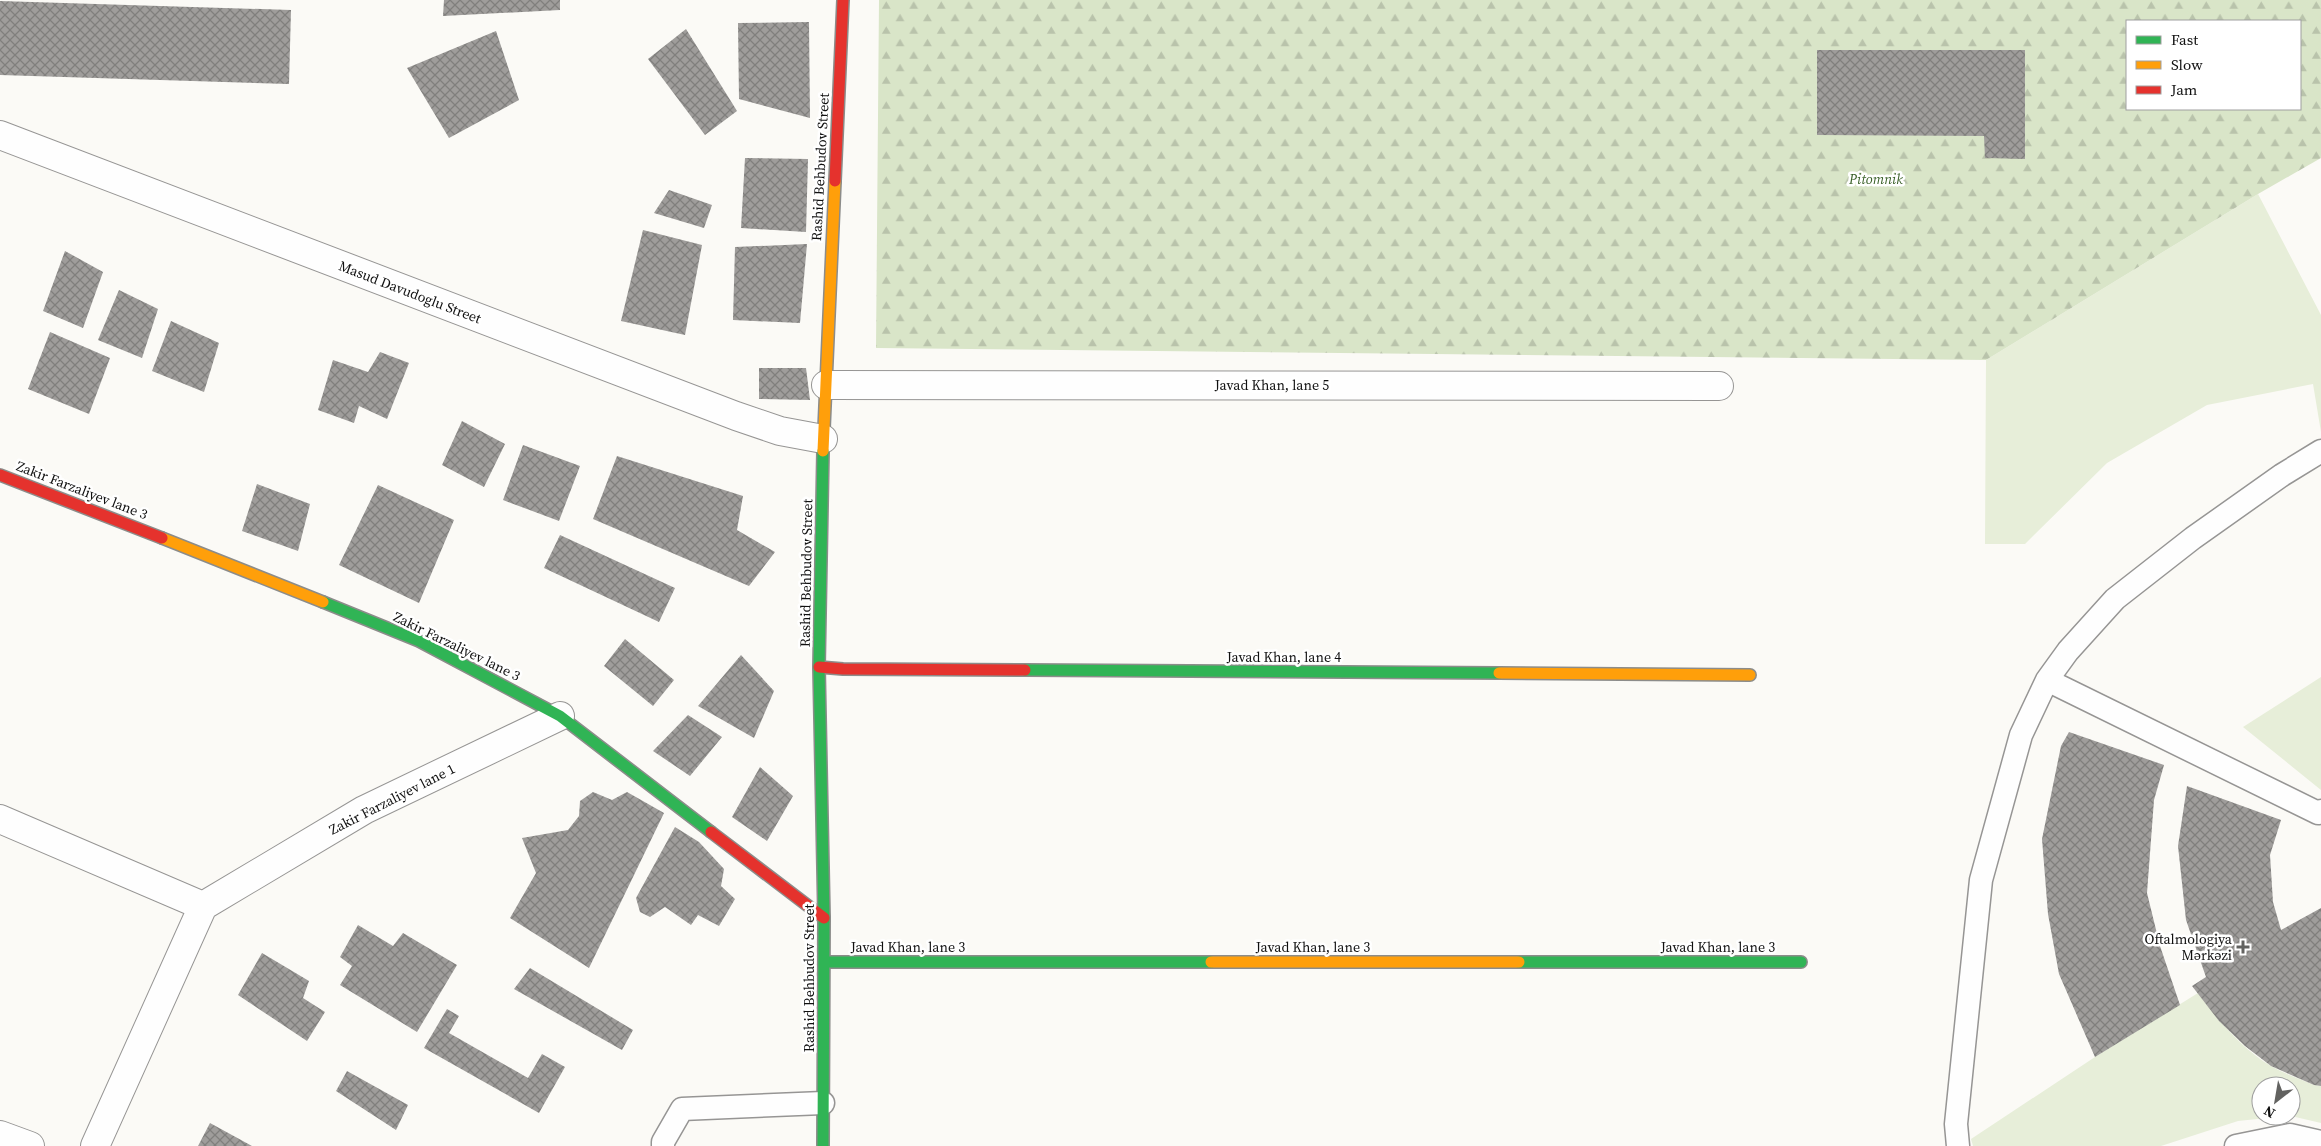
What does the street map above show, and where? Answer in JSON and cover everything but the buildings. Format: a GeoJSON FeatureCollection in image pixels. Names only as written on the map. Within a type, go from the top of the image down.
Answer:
{"type":"FeatureCollection","features":[{"type":"Feature","properties":{"kind":"street","name":"Rashid Behbudov Street"},"geometry":{"type":"LineString","coordinates":[[823,1146],[824,918],[819,667],[823,439],[843,0]]}},
{"type":"Feature","properties":{"kind":"street","name":"Masud Davudoglu Street"},"geometry":{"type":"LineString","coordinates":[[0,135],[736,416],[780,431],[823,439]]}},
{"type":"Feature","properties":{"kind":"street","name":"Javad Khan, lane 5"},"geometry":{"type":"LineString","coordinates":[[826,385],[1719,386]]}},
{"type":"Feature","properties":{"kind":"street","name":"Zakir Farzaliyev lane 3"},"geometry":{"type":"LineString","coordinates":[[0,475],[124,522],[419,641],[560,716],[824,918]]}},
{"type":"Feature","properties":{"kind":"street","name":"Javad Khan, lane 4"},"geometry":{"type":"LineString","coordinates":[[819,667],[843,669],[1750,675]]}},
{"type":"Feature","properties":{"kind":"street","name":"Zakir Farzaliyev lane 1"},"geometry":{"type":"LineString","coordinates":[[203,906],[364,810],[560,716]]}},
{"type":"Feature","properties":{"kind":"street"},"geometry":{"type":"LineString","coordinates":[[0,819],[203,906],[95,1146]]}},
{"type":"Feature","properties":{"kind":"street","name":"Javad Khan, lane 3"},"geometry":{"type":"LineString","coordinates":[[824,962],[1801,962]]}},
{"type":"Feature","properties":{"kind":"street"},"geometry":{"type":"LineString","coordinates":[[0,1135],[30,1146]]}},
{"type":"Feature","properties":{"kind":"lane"},"geometry":{"type":"LineString","coordinates":[[1958,1146],[1956,1124],[1981,880],[2021,735],[2047,680],[2068,651],[2115,599],[2209,527],[2282,475],[2321,451]]}},
{"type":"Feature","properties":{"kind":"lane"},"geometry":{"type":"LineString","coordinates":[[2047,680],[2318,813],[2321,811]]}},
{"type":"Feature","properties":{"kind":"lane"},"geometry":{"type":"LineString","coordinates":[[663,1146],[662,1142],[682,1109],[823,1103]]}},
{"type":"Feature","properties":{"kind":"lane"},"geometry":{"type":"LineString","coordinates":[[2236,1146],[2290,1135],[2321,1142]]}},
{"type":"Feature","properties":{"kind":"green space","name":"Pitomnik"},"geometry":{"type":"Polygon","coordinates":[[[879,0],[2321,0],[2321,158],[2258,194],[1986,360],[876,348],[879,0]]]}},
{"type":"Feature","properties":{"kind":"green space"},"geometry":{"type":"Polygon","coordinates":[[[2258,194],[2321,315],[2321,432],[2313,384],[2207,405],[2107,463],[2025,544],[1985,544],[1986,360],[2258,194]]]}},
{"type":"Feature","properties":{"kind":"green space"},"geometry":{"type":"Polygon","coordinates":[[[2321,677],[2321,790],[2243,727],[2321,677]]]}},
{"type":"Feature","properties":{"kind":"green space"},"geometry":{"type":"Polygon","coordinates":[[[2198,993],[2240,1043],[2271,1066],[2292,1076],[2251,1076],[2251,1120],[2238,1121],[2161,1146],[1973,1146],[1971,1139],[2095,1057],[2198,993]]]}},
{"type":"Feature","properties":{"kind":"green space"},"geometry":{"type":"Polygon","coordinates":[[[2301,1080],[2321,1086],[2321,1123],[2301,1118],[2301,1080]]]}},
{"type":"Feature","properties":{"kind":"traffic: fast"},"geometry":{"type":"LineString","coordinates":[[823,451],[819,667],[824,918],[823,1146]]}},
{"type":"Feature","properties":{"kind":"traffic: fast"},"geometry":{"type":"LineString","coordinates":[[323,602],[419,641],[560,716],[711,832]]}},
{"type":"Feature","properties":{"kind":"traffic: fast"},"geometry":{"type":"LineString","coordinates":[[1025,670],[1499,673]]}},
{"type":"Feature","properties":{"kind":"traffic: fast"},"geometry":{"type":"LineString","coordinates":[[824,962],[1211,962]]}},
{"type":"Feature","properties":{"kind":"traffic: fast"},"geometry":{"type":"LineString","coordinates":[[1519,962],[1801,962]]}},
{"type":"Feature","properties":{"kind":"traffic: slow"},"geometry":{"type":"LineString","coordinates":[[823,451],[835,181]]}},
{"type":"Feature","properties":{"kind":"traffic: slow"},"geometry":{"type":"LineString","coordinates":[[162,538],[323,602]]}},
{"type":"Feature","properties":{"kind":"traffic: slow"},"geometry":{"type":"LineString","coordinates":[[1499,673],[1750,675]]}},
{"type":"Feature","properties":{"kind":"traffic: slow"},"geometry":{"type":"LineString","coordinates":[[1211,962],[1519,962]]}},
{"type":"Feature","properties":{"kind":"traffic: jam"},"geometry":{"type":"LineString","coordinates":[[835,181],[843,0]]}},
{"type":"Feature","properties":{"kind":"traffic: jam"},"geometry":{"type":"LineString","coordinates":[[0,475],[162,538]]}},
{"type":"Feature","properties":{"kind":"traffic: jam"},"geometry":{"type":"LineString","coordinates":[[819,667],[843,669],[1025,670]]}},
{"type":"Feature","properties":{"kind":"traffic: jam"},"geometry":{"type":"LineString","coordinates":[[711,832],[824,918]]}},
{"type":"Feature","properties":{"kind":"place","name":"Oftalmologiya Mərkəzi"},"geometry":{"type":"Point","coordinates":[2243,947]}}]}
